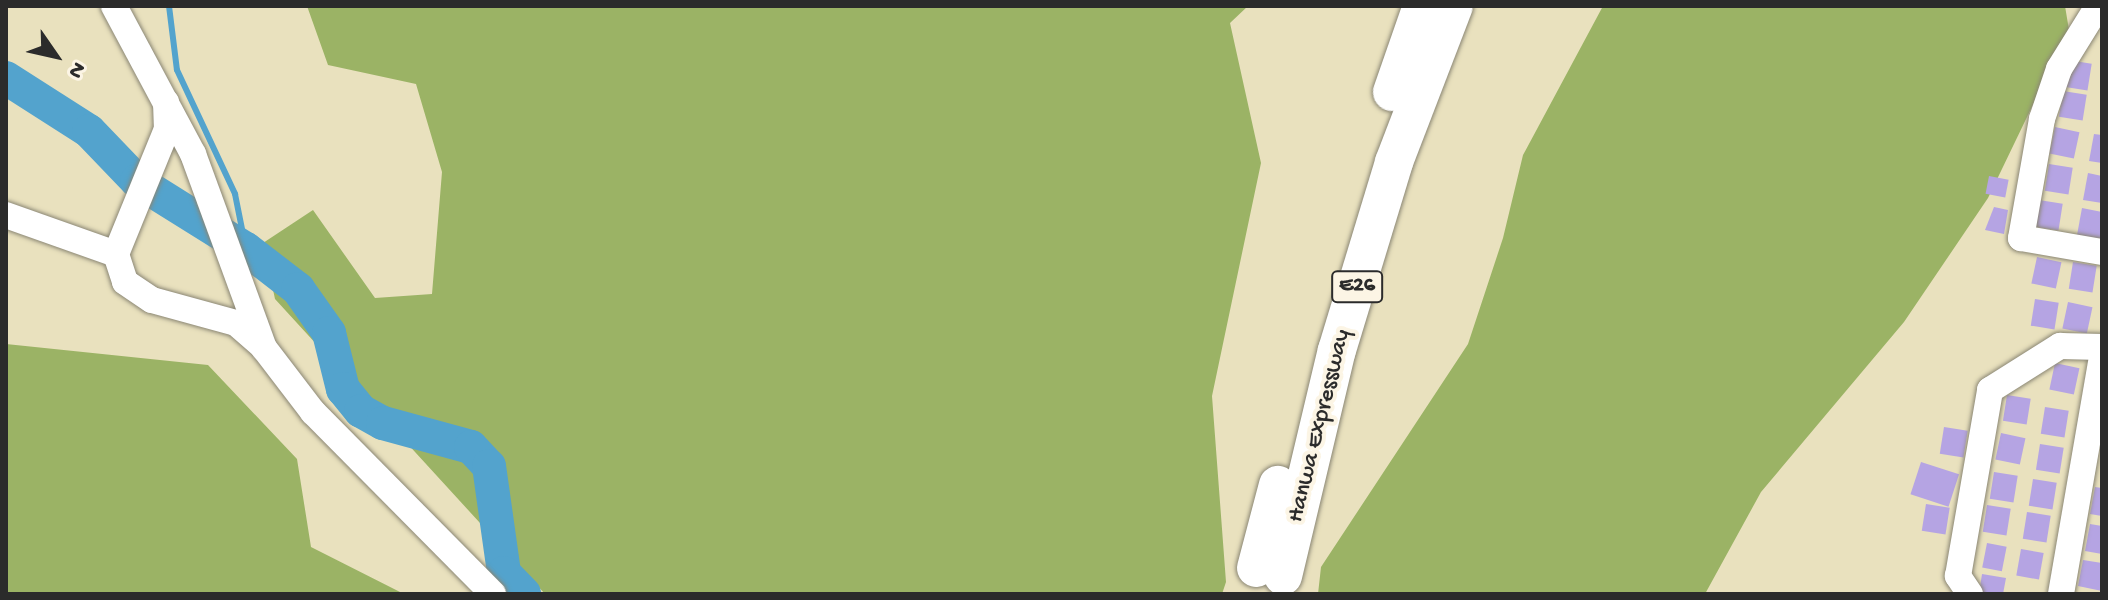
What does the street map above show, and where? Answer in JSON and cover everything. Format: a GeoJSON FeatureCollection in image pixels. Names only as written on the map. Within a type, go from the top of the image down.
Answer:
{"type":"FeatureCollection","features":[{"type":"Feature","properties":{"kind":"highway","name":"Hanwa Expressway"},"geometry":{"type":"LineString","coordinates":[[1422,6],[1329,296],[1270,572],[1394,162],[1454,6]]}},
{"type":"Feature","properties":{"kind":"street"},"geometry":{"type":"LineString","coordinates":[[114,6],[166,95],[193,154],[264,348]]}},
{"type":"Feature","properties":{"kind":"street"},"geometry":{"type":"LineString","coordinates":[[2098,6],[2059,69],[2046,107],[2021,238],[2102,252]]}},
{"type":"Feature","properties":{"kind":"street"},"geometry":{"type":"LineString","coordinates":[[166,95],[167,129],[116,254],[125,282],[152,300],[236,323],[264,348],[313,412],[493,594]]}},
{"type":"Feature","properties":{"kind":"street"},"geometry":{"type":"LineString","coordinates":[[6,215],[116,254]]}},
{"type":"Feature","properties":{"kind":"street"},"geometry":{"type":"LineString","coordinates":[[1970,594],[1958,576],[1990,390],[2060,346],[2102,347]]}},
{"type":"Feature","properties":{"kind":"street"},"geometry":{"type":"LineString","coordinates":[[2061,594],[2102,356]]}},
{"type":"Feature","properties":{"kind":"green space"},"geometry":{"type":"Polygon","coordinates":[[[307,6],[1248,6],[1230,23],[1261,163],[1212,396],[1226,582],[1222,594],[545,594],[275,299],[263,243],[313,210],[375,298],[432,294],[442,172],[416,84],[328,65],[307,6]]]}},
{"type":"Feature","properties":{"kind":"green space"},"geometry":{"type":"Polygon","coordinates":[[[1603,6],[2065,6],[2069,30],[1988,198],[1904,322],[1761,492],[1705,594],[1318,594],[1321,567],[1468,344],[1503,238],[1523,155],[1603,6]]]}},
{"type":"Feature","properties":{"kind":"green space"},"geometry":{"type":"Polygon","coordinates":[[[6,344],[208,365],[297,459],[311,547],[404,594],[6,594],[6,344]]]}},
{"type":"Feature","properties":{"kind":"building"},"geometry":{"type":"Polygon","coordinates":[[[2068,60],[2092,64],[2087,90],[2064,87],[2068,60]]]}},
{"type":"Feature","properties":{"kind":"building"},"geometry":{"type":"Polygon","coordinates":[[[2063,91],[2087,95],[2083,120],[2059,117],[2063,91]]]}},
{"type":"Feature","properties":{"kind":"building"},"geometry":{"type":"Polygon","coordinates":[[[2055,127],[2079,132],[2074,159],[2049,153],[2055,127]]]}},
{"type":"Feature","properties":{"kind":"building"},"geometry":{"type":"Polygon","coordinates":[[[2094,134],[2102,135],[2102,163],[2089,161],[2094,134]]]}},
{"type":"Feature","properties":{"kind":"building"},"geometry":{"type":"Polygon","coordinates":[[[2049,164],[2073,168],[2068,194],[2045,191],[2049,164]]]}},
{"type":"Feature","properties":{"kind":"building"},"geometry":{"type":"Polygon","coordinates":[[[2088,173],[2102,176],[2102,203],[2083,200],[2088,173]]]}},
{"type":"Feature","properties":{"kind":"building"},"geometry":{"type":"Polygon","coordinates":[[[1989,176],[2009,180],[2005,197],[1986,194],[1989,176]]]}},
{"type":"Feature","properties":{"kind":"building"},"geometry":{"type":"Polygon","coordinates":[[[2039,200],[2063,204],[2058,230],[2035,227],[2039,200]]]}},
{"type":"Feature","properties":{"kind":"building"},"geometry":{"type":"Polygon","coordinates":[[[1994,207],[2008,210],[2004,234],[1985,230],[1994,207]]]}},
{"type":"Feature","properties":{"kind":"building"},"geometry":{"type":"Polygon","coordinates":[[[2082,208],[2102,212],[2101,239],[2077,235],[2082,208]]]}},
{"type":"Feature","properties":{"kind":"building"},"geometry":{"type":"Polygon","coordinates":[[[2037,257],[2061,262],[2056,289],[2031,283],[2037,257]]]}},
{"type":"Feature","properties":{"kind":"building"},"geometry":{"type":"Polygon","coordinates":[[[2073,262],[2097,266],[2092,292],[2069,289],[2073,262]]]}},
{"type":"Feature","properties":{"kind":"building"},"geometry":{"type":"Polygon","coordinates":[[[2035,299],[2059,303],[2054,329],[2031,326],[2035,299]]]}},
{"type":"Feature","properties":{"kind":"building"},"geometry":{"type":"Polygon","coordinates":[[[2068,302],[2092,307],[2087,334],[2062,328],[2068,302]]]}},
{"type":"Feature","properties":{"kind":"building"},"geometry":{"type":"Polygon","coordinates":[[[2055,363],[2079,368],[2074,395],[2049,389],[2055,363]]]}},
{"type":"Feature","properties":{"kind":"building"},"geometry":{"type":"Polygon","coordinates":[[[2007,395],[2031,399],[2027,424],[2003,421],[2007,395]]]}},
{"type":"Feature","properties":{"kind":"building"},"geometry":{"type":"Polygon","coordinates":[[[2045,407],[2069,411],[2064,437],[2041,434],[2045,407]]]}},
{"type":"Feature","properties":{"kind":"building"},"geometry":{"type":"Polygon","coordinates":[[[1944,427],[1968,431],[1963,457],[1940,454],[1944,427]]]}},
{"type":"Feature","properties":{"kind":"building"},"geometry":{"type":"Polygon","coordinates":[[[2001,433],[2025,438],[2020,465],[1995,459],[2001,433]]]}},
{"type":"Feature","properties":{"kind":"building"},"geometry":{"type":"Polygon","coordinates":[[[2040,444],[2064,448],[2060,473],[2036,470],[2040,444]]]}},
{"type":"Feature","properties":{"kind":"building"},"geometry":{"type":"Polygon","coordinates":[[[1921,462],[1959,474],[1949,507],[1910,494],[1921,462]]]}},
{"type":"Feature","properties":{"kind":"building"},"geometry":{"type":"Polygon","coordinates":[[[1994,472],[2018,476],[2013,502],[1990,499],[1994,472]]]}},
{"type":"Feature","properties":{"kind":"building"},"geometry":{"type":"Polygon","coordinates":[[[2033,479],[2057,483],[2052,509],[2029,506],[2033,479]]]}},
{"type":"Feature","properties":{"kind":"building"},"geometry":{"type":"Polygon","coordinates":[[[2095,487],[2102,488],[2102,516],[2090,514],[2095,487]]]}},
{"type":"Feature","properties":{"kind":"building"},"geometry":{"type":"Polygon","coordinates":[[[1926,504],[1950,508],[1945,534],[1922,531],[1926,504]]]}},
{"type":"Feature","properties":{"kind":"building"},"geometry":{"type":"Polygon","coordinates":[[[1987,505],[2011,509],[2006,535],[1983,532],[1987,505]]]}},
{"type":"Feature","properties":{"kind":"building"},"geometry":{"type":"Polygon","coordinates":[[[2027,512],[2051,516],[2046,542],[2023,539],[2027,512]]]}},
{"type":"Feature","properties":{"kind":"building"},"geometry":{"type":"Polygon","coordinates":[[[2090,524],[2102,526],[2102,554],[2085,551],[2090,524]]]}},
{"type":"Feature","properties":{"kind":"building"},"geometry":{"type":"Polygon","coordinates":[[[1987,543],[2007,547],[2002,571],[1982,568],[1987,543]]]}},
{"type":"Feature","properties":{"kind":"building"},"geometry":{"type":"Polygon","coordinates":[[[2021,549],[2044,553],[2039,580],[2016,576],[2021,549]]]}},
{"type":"Feature","properties":{"kind":"building"},"geometry":{"type":"Polygon","coordinates":[[[2083,560],[2102,563],[2102,591],[2078,586],[2083,560]]]}},
{"type":"Feature","properties":{"kind":"building"},"geometry":{"type":"Polygon","coordinates":[[[1982,574],[2006,578],[2003,594],[1979,594],[1982,574]]]}},
{"type":"Feature","properties":{"kind":"waterway"},"geometry":{"type":"LineString","coordinates":[[169,6],[177,70],[235,194],[246,249]]}},
{"type":"Feature","properties":{"kind":"waterway"},"geometry":{"type":"LineString","coordinates":[[6,78],[89,131],[137,181],[246,249],[298,289],[329,333],[343,389],[361,411],[383,423],[471,447],[489,466],[504,573],[524,594]]}}]}
